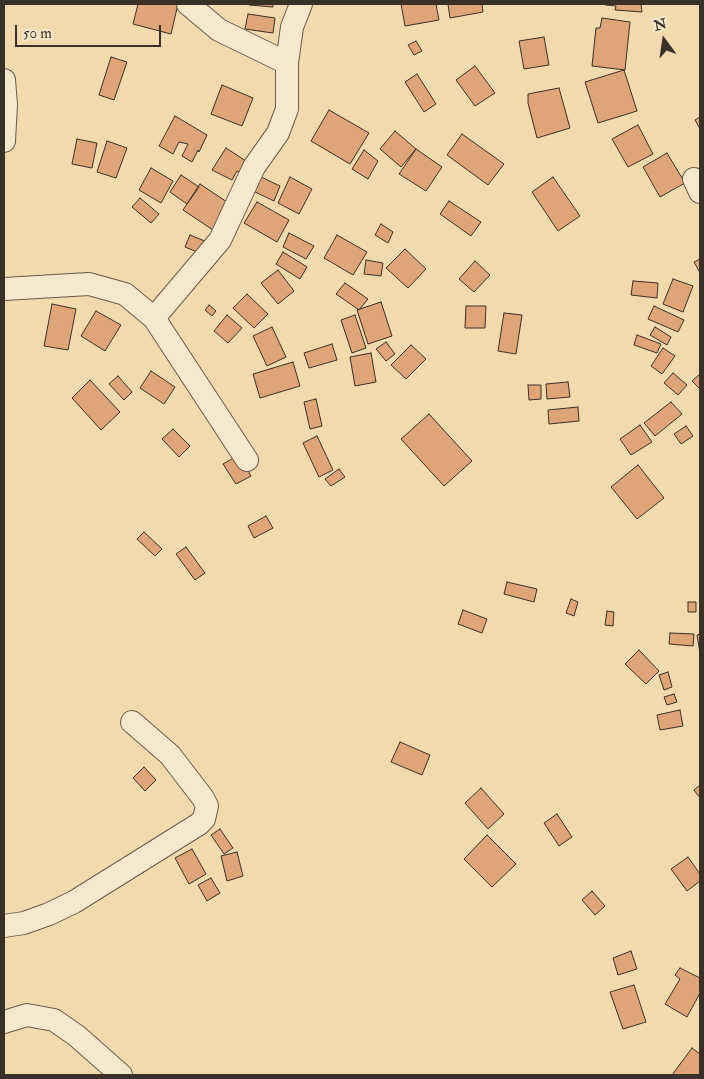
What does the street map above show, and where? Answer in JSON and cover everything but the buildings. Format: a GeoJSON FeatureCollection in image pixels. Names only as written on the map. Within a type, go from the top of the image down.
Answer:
{"type":"FeatureCollection","features":[{"type":"Feature","properties":{"kind":"street"},"geometry":{"type":"LineString","coordinates":[[188,4],[219,30],[287,63]]}},
{"type":"Feature","properties":{"kind":"street"},"geometry":{"type":"LineString","coordinates":[[154,318],[220,240],[254,167],[278,133],[287,110],[287,63],[292,27],[301,4]]}},
{"type":"Feature","properties":{"kind":"street"},"geometry":{"type":"LineString","coordinates":[[4,80],[6,105],[4,140]]}},
{"type":"Feature","properties":{"kind":"street"},"geometry":{"type":"LineString","coordinates":[[4,289],[89,284],[124,294],[154,318],[247,460]]}},
{"type":"Feature","properties":{"kind":"street"},"geometry":{"type":"LineString","coordinates":[[4,926],[49,914],[74,902],[200,824],[204,819],[206,806],[203,798],[170,755],[132,722]]}},
{"type":"Feature","properties":{"kind":"street"},"geometry":{"type":"LineString","coordinates":[[4,1022],[27,1015],[54,1020],[77,1036],[121,1075]]}}]}
